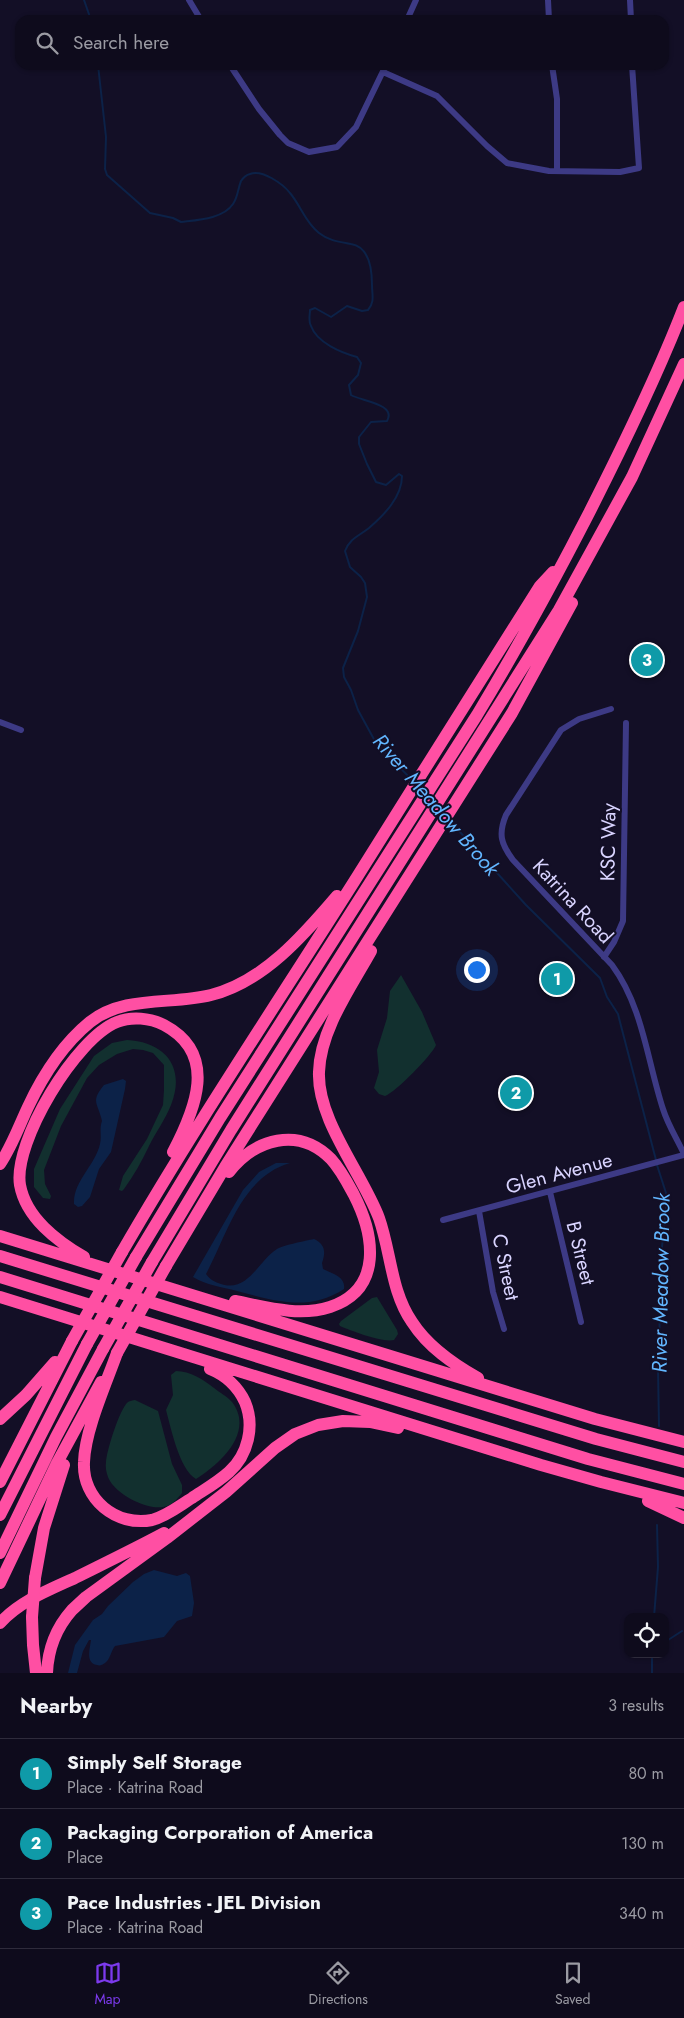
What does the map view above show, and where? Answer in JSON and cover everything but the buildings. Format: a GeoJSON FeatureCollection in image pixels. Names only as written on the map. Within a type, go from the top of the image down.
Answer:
{"type":"FeatureCollection","features":[{"type":"Feature","properties":{"kind":"highway"},"geometry":{"type":"LineString","coordinates":[[0,1516],[87,1344],[136,1257],[216,1125],[498,679],[564,560],[618,456],[684,307]]}},
{"type":"Feature","properties":{"kind":"highway"},"geometry":{"type":"LineString","coordinates":[[0,1552],[56,1437],[103,1348],[152,1262],[236,1122],[559,610],[650,439],[684,364]]}},
{"type":"Feature","properties":{"kind":"highway"},"geometry":{"type":"LineString","coordinates":[[0,1582],[57,1462],[166,1266],[512,713],[550,646],[586,573],[608,521]]}},
{"type":"Feature","properties":{"kind":"highway"},"geometry":{"type":"LineString","coordinates":[[0,1482],[72,1341],[155,1196],[263,1022],[357,878],[540,586],[564,560]]}},
{"type":"Feature","properties":{"kind":"highway"},"geometry":{"type":"LineString","coordinates":[[416,866],[328,1032],[319,1064],[321,1096],[328,1117],[364,1186],[378,1218],[397,1291],[412,1324],[433,1347],[455,1364],[479,1378],[522,1397]]}},
{"type":"Feature","properties":{"kind":"highway"},"geometry":{"type":"LineString","coordinates":[[0,1164],[46,1075],[68,1045],[92,1021],[120,1006],[209,996],[245,981],[292,944],[357,878]]}},
{"type":"Feature","properties":{"kind":"highway"},"geometry":{"type":"LineString","coordinates":[[104,1268],[61,1242],[40,1222],[29,1208],[22,1193],[20,1165],[24,1151],[44,1106],[56,1084],[78,1054],[92,1038],[105,1028],[119,1021],[140,1018],[161,1024],[175,1032],[185,1042],[195,1062],[198,1086],[186,1128],[122,1252]]}},
{"type":"Feature","properties":{"kind":"highway"},"geometry":{"type":"LineString","coordinates":[[164,1286],[280,1310],[316,1310],[337,1304],[350,1296],[364,1279],[370,1260],[370,1239],[367,1226],[358,1203],[341,1172],[320,1150],[295,1140],[267,1143],[246,1154],[230,1171],[189,1227]]}},
{"type":"Feature","properties":{"kind":"highway"},"geometry":{"type":"LineString","coordinates":[[0,1236],[595,1419],[684,1442]]}},
{"type":"Feature","properties":{"kind":"highway"},"geometry":{"type":"LineString","coordinates":[[0,1256],[596,1440],[684,1462]]}},
{"type":"Feature","properties":{"kind":"highway"},"geometry":{"type":"LineString","coordinates":[[0,1278],[588,1459],[684,1484]]}},
{"type":"Feature","properties":{"kind":"highway"},"geometry":{"type":"LineString","coordinates":[[0,1297],[481,1446],[601,1482],[684,1503]]}},
{"type":"Feature","properties":{"kind":"highway"},"geometry":{"type":"LineString","coordinates":[[0,1306],[74,1320]]}},
{"type":"Feature","properties":{"kind":"highway"},"geometry":{"type":"LineString","coordinates":[[0,1419],[34,1386],[72,1341]]}},
{"type":"Feature","properties":{"kind":"highway"},"geometry":{"type":"LineString","coordinates":[[117,1353],[87,1444],[84,1470],[90,1490],[101,1506],[118,1517],[135,1521],[153,1519],[165,1515],[223,1477],[238,1462],[248,1442],[249,1415],[244,1401],[236,1388],[217,1372],[203,1367],[186,1356]]}},
{"type":"Feature","properties":{"kind":"highway"},"geometry":{"type":"LineString","coordinates":[[36,1673],[33,1657],[32,1617],[35,1578],[41,1540],[51,1503],[75,1436],[95,1393]]}},
{"type":"Feature","properties":{"kind":"highway"},"geometry":{"type":"LineString","coordinates":[[47,1673],[50,1650],[56,1632],[72,1610],[215,1500],[282,1443],[303,1430],[326,1423],[343,1421],[370,1422],[481,1446]]}},
{"type":"Feature","properties":{"kind":"highway"},"geometry":{"type":"LineString","coordinates":[[601,1482],[655,1503],[684,1518]]}},
{"type":"Feature","properties":{"kind":"highway"},"geometry":{"type":"LineString","coordinates":[[0,1623],[9,1613],[28,1601],[130,1551],[178,1524],[215,1500]]}},
{"type":"Feature","properties":{"kind":"street"},"geometry":{"type":"LineString","coordinates":[[189,0],[198,15]]}},
{"type":"Feature","properties":{"kind":"street"},"geometry":{"type":"LineString","coordinates":[[409,15],[416,0]]}},
{"type":"Feature","properties":{"kind":"street"},"geometry":{"type":"LineString","coordinates":[[548,0],[549,15]]}},
{"type":"Feature","properties":{"kind":"street"},"geometry":{"type":"LineString","coordinates":[[630,0],[630,15]]}},
{"type":"Feature","properties":{"kind":"street"},"geometry":{"type":"LineString","coordinates":[[233,70],[259,109],[280,135],[288,143],[309,152],[337,146],[356,126],[383,70]]}},
{"type":"Feature","properties":{"kind":"street"},"geometry":{"type":"LineString","coordinates":[[388,70],[437,96],[487,146],[507,163],[556,171],[620,172],[640,168],[632,70]]}},
{"type":"Feature","properties":{"kind":"street"},"geometry":{"type":"LineString","coordinates":[[553,70],[557,99],[556,171]]}},
{"type":"Feature","properties":{"kind":"street","name":"Katrina Road"},"geometry":{"type":"LineString","coordinates":[[612,709],[579,719],[561,730],[506,815],[500,834],[502,844],[513,860],[620,976],[629,994],[642,1031],[663,1107],[684,1155]]}},
{"type":"Feature","properties":{"kind":"street"},"geometry":{"type":"LineString","coordinates":[[0,722],[21,730]]}},
{"type":"Feature","properties":{"kind":"street","name":"KSC Way"},"geometry":{"type":"LineString","coordinates":[[604,957],[614,942],[623,921],[626,723]]}},
{"type":"Feature","properties":{"kind":"street","name":"Glen Avenue"},"geometry":{"type":"LineString","coordinates":[[443,1220],[479,1212],[684,1155]]}},
{"type":"Feature","properties":{"kind":"street","name":"B Street"},"geometry":{"type":"LineString","coordinates":[[550,1192],[582,1322]]}},
{"type":"Feature","properties":{"kind":"street","name":"C Street"},"geometry":{"type":"LineString","coordinates":[[479,1212],[493,1292],[504,1329]]}},
{"type":"Feature","properties":{"kind":"green space"},"geometry":{"type":"Polygon","coordinates":[[[401,975],[422,1012],[436,1045],[413,1073],[385,1096],[379,1094],[374,1088],[379,1072],[377,1050],[387,1018],[390,991],[401,975]]]}},
{"type":"Feature","properties":{"kind":"green space"},"geometry":{"type":"Polygon","coordinates":[[[127,1040],[140,1042],[162,1051],[174,1068],[176,1079],[175,1091],[166,1116],[141,1163],[124,1189],[122,1191],[119,1190],[123,1176],[147,1139],[163,1105],[164,1065],[153,1053],[133,1049],[117,1054],[99,1065],[87,1078],[61,1126],[44,1170],[45,1184],[51,1196],[50,1199],[43,1198],[34,1187],[34,1169],[60,1109],[94,1056],[112,1043],[127,1040]]]}},
{"type":"Feature","properties":{"kind":"green space"},"geometry":{"type":"Polygon","coordinates":[[[377,1297],[397,1330],[398,1334],[394,1340],[375,1338],[340,1326],[341,1321],[372,1298],[377,1297]]]}},
{"type":"Feature","properties":{"kind":"green space"},"geometry":{"type":"Polygon","coordinates":[[[176,1371],[192,1374],[206,1382],[230,1400],[238,1413],[239,1425],[237,1436],[232,1446],[215,1465],[196,1479],[190,1474],[180,1458],[166,1410],[173,1395],[171,1375],[176,1371]]]}},
{"type":"Feature","properties":{"kind":"green space"},"geometry":{"type":"Polygon","coordinates":[[[135,1400],[158,1411],[172,1464],[182,1485],[182,1493],[167,1506],[152,1507],[128,1497],[114,1487],[107,1474],[107,1457],[118,1421],[128,1402],[135,1400]]]}},
{"type":"Feature","properties":{"kind":"water"},"geometry":{"type":"Polygon","coordinates":[[[123,1079],[126,1081],[125,1089],[111,1152],[99,1169],[90,1197],[82,1206],[78,1207],[74,1204],[77,1188],[94,1159],[101,1141],[102,1121],[96,1103],[97,1095],[104,1085],[123,1079]]]}},
{"type":"Feature","properties":{"kind":"water"},"geometry":{"type":"Polygon","coordinates":[[[276,1163],[290,1163],[273,1170],[247,1194],[229,1225],[206,1274],[209,1278],[221,1284],[230,1286],[238,1284],[246,1280],[277,1249],[314,1239],[324,1249],[323,1269],[338,1276],[344,1285],[344,1289],[331,1296],[305,1302],[278,1301],[203,1282],[193,1277],[243,1190],[259,1172],[276,1163]]]}},
{"type":"Feature","properties":{"kind":"water"},"geometry":{"type":"Polygon","coordinates":[[[154,1570],[177,1576],[186,1573],[190,1576],[194,1603],[192,1616],[177,1621],[164,1637],[115,1646],[108,1660],[101,1665],[93,1664],[91,1661],[89,1655],[91,1640],[89,1640],[83,1651],[77,1673],[68,1673],[75,1645],[93,1620],[102,1614],[133,1582],[154,1570]]]}},
{"type":"Feature","properties":{"kind":"waterway","name":"River Meadow Brook"},"geometry":{"type":"LineString","coordinates":[[84,0],[89,15]]}},
{"type":"Feature","properties":{"kind":"waterway","name":"River Meadow Brook"},"geometry":{"type":"LineString","coordinates":[[99,70],[106,137],[105,169],[107,175],[150,213],[173,218],[181,222],[216,216],[229,209],[233,204],[241,181],[247,175],[255,173],[266,175],[287,189],[314,229],[323,236],[357,246],[366,254],[369,260],[373,298],[368,310],[362,311],[347,306],[331,317],[315,308],[310,310],[309,320],[314,332],[324,342],[337,350],[357,357],[361,363],[358,375],[349,385],[351,395],[383,407],[389,415],[387,421],[371,422],[359,437],[359,444],[376,482],[386,485],[399,474],[402,476],[399,491],[391,505],[375,523],[352,540],[345,551],[350,567],[365,583],[367,597],[358,631],[343,668],[344,677],[358,710],[376,743],[412,780]]}},
{"type":"Feature","properties":{"kind":"waterway","name":"River Meadow Brook"},"geometry":{"type":"LineString","coordinates":[[449,820],[526,905],[600,978],[607,997],[618,1014],[656,1160]]}},
{"type":"Feature","properties":{"kind":"waterway","name":"River Meadow Brook"},"geometry":{"type":"LineString","coordinates":[[657,1165],[666,1193],[661,1256],[663,1283],[658,1300],[660,1312],[658,1368],[659,1426]]}},
{"type":"Feature","properties":{"kind":"waterway","name":"River Meadow Brook"},"geometry":{"type":"LineString","coordinates":[[654,1613],[658,1567],[657,1525]]}},
{"type":"Feature","properties":{"kind":"waterway"},"geometry":{"type":"LineString","coordinates":[[669,1639],[682,1631]]}},
{"type":"Feature","properties":{"kind":"waterway","name":"River Meadow Brook"},"geometry":{"type":"LineString","coordinates":[[652,1658],[652,1673]]}},
{"type":"Feature","properties":{"kind":"place","name":"Pace Industries - JEL Division"},"geometry":{"type":"Point","coordinates":[647,660]}},
{"type":"Feature","properties":{"kind":"place","name":"Simply Self Storage"},"geometry":{"type":"Point","coordinates":[557,979]}},
{"type":"Feature","properties":{"kind":"place","name":"Packaging Corporation of America"},"geometry":{"type":"Point","coordinates":[516,1093]}}]}
